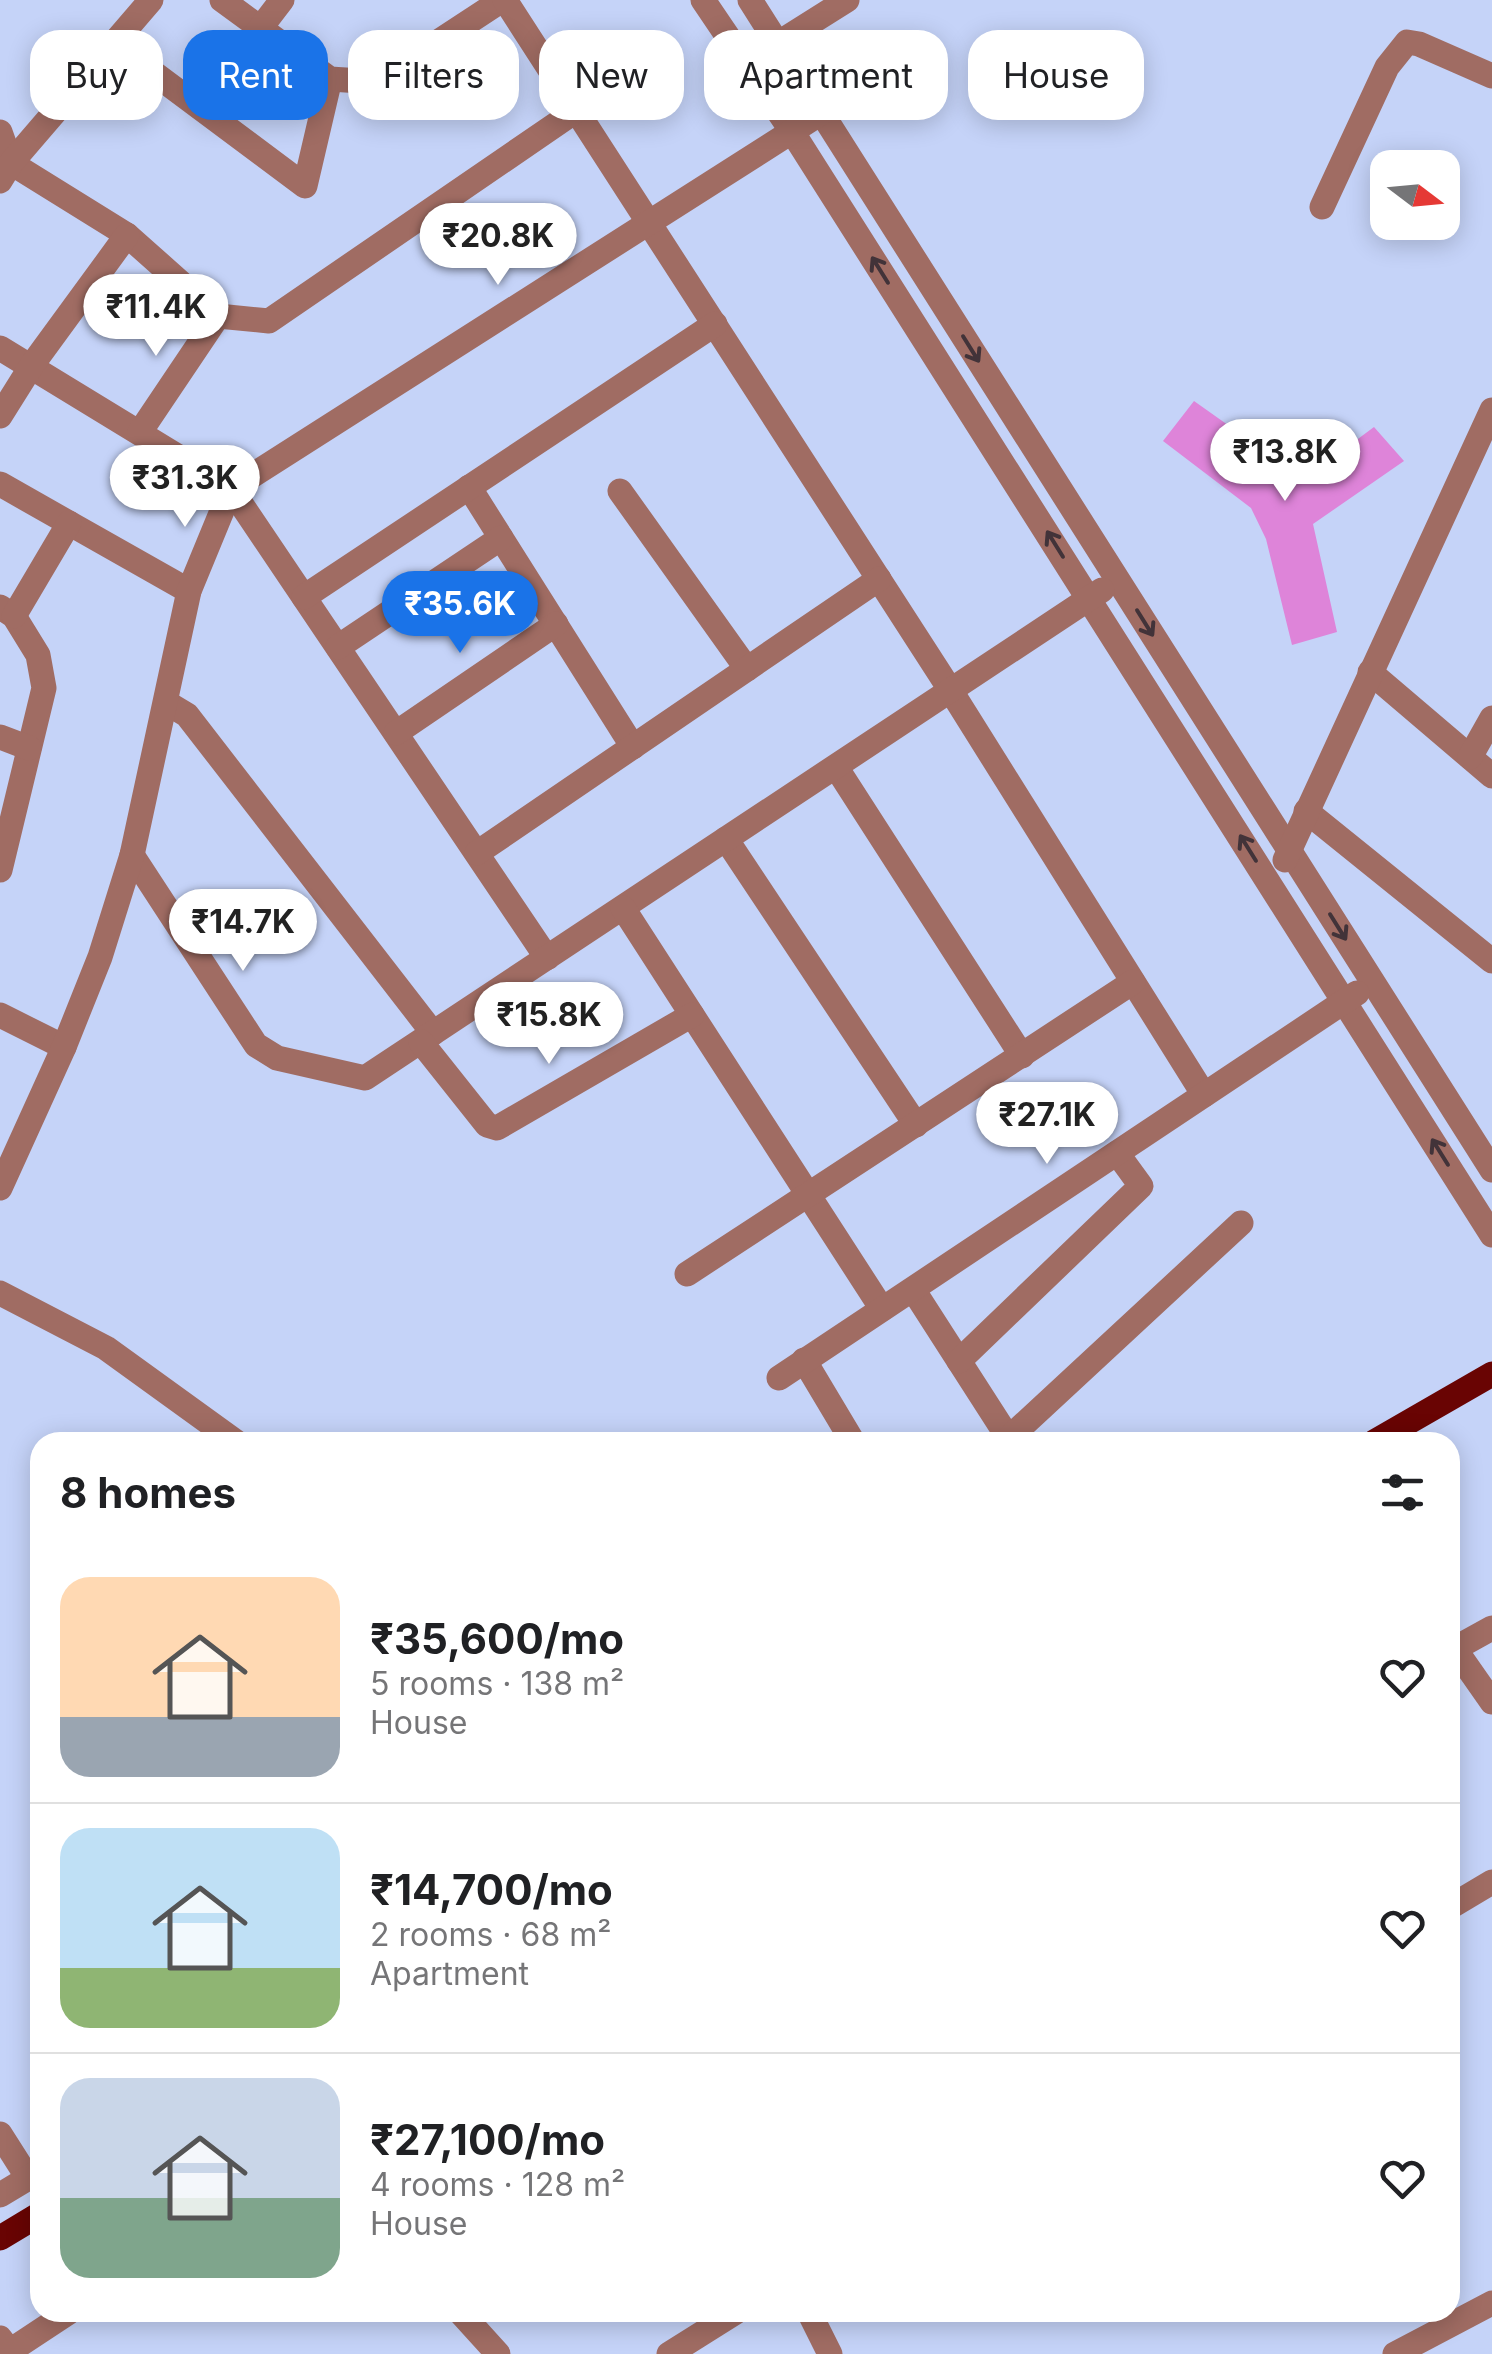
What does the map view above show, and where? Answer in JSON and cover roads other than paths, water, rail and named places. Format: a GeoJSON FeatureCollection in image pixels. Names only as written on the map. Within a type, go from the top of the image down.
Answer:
{"type":"FeatureCollection","features":[{"type":"Feature","properties":{"kind":"main road"},"geometry":{"type":"LineString","coordinates":[[1391,1432],[1492,1374]]}},
{"type":"Feature","properties":{"kind":"main road"},"geometry":{"type":"LineString","coordinates":[[0,2238],[30,2220]]}},
{"type":"Feature","properties":{"kind":"street"},"geometry":{"type":"LineString","coordinates":[[127,30],[150,0]]}},
{"type":"Feature","properties":{"kind":"street"},"geometry":{"type":"LineString","coordinates":[[222,0],[330,79],[376,82],[504,0],[539,53]]}},
{"type":"Feature","properties":{"kind":"street"},"geometry":{"type":"LineString","coordinates":[[260,28],[282,0]]}},
{"type":"Feature","properties":{"kind":"street"},"geometry":{"type":"LineString","coordinates":[[704,0],[793,133],[1492,1235]]}},
{"type":"Feature","properties":{"kind":"street"},"geometry":{"type":"LineString","coordinates":[[750,0],[768,30]]}},
{"type":"Feature","properties":{"kind":"street"},"geometry":{"type":"LineString","coordinates":[[799,30],[847,0]]}},
{"type":"Feature","properties":{"kind":"street"},"geometry":{"type":"LineString","coordinates":[[1322,207],[1387,67],[1407,42],[1492,76]]}},
{"type":"Feature","properties":{"kind":"street"},"geometry":{"type":"LineString","coordinates":[[328,88],[330,79]]}},
{"type":"Feature","properties":{"kind":"street"},"geometry":{"type":"LineString","coordinates":[[6,172],[51,120]]}},
{"type":"Feature","properties":{"kind":"street"},"geometry":{"type":"LineString","coordinates":[[217,120],[305,186],[320,120]]}},
{"type":"Feature","properties":{"kind":"street"},"geometry":{"type":"LineString","coordinates":[[6,172],[127,235],[218,316],[269,321],[562,120]]}},
{"type":"Feature","properties":{"kind":"street"},"geometry":{"type":"LineString","coordinates":[[583,120],[951,690],[1204,1095]]}},
{"type":"Feature","properties":{"kind":"street"},"geometry":{"type":"LineString","coordinates":[[0,1188],[64,1048],[100,956],[132,856],[189,591],[231,489],[811,120]]}},
{"type":"Feature","properties":{"kind":"street"},"geometry":{"type":"LineString","coordinates":[[825,120],[1492,1170]]}},
{"type":"Feature","properties":{"kind":"street"},"geometry":{"type":"LineString","coordinates":[[0,132],[6,172]]}},
{"type":"Feature","properties":{"kind":"street"},"geometry":{"type":"LineString","coordinates":[[0,416],[32,365],[127,235]]}},
{"type":"Feature","properties":{"kind":"street"},"geometry":{"type":"LineString","coordinates":[[140,432],[218,316]]}},
{"type":"Feature","properties":{"kind":"street"},"geometry":{"type":"LineString","coordinates":[[304,597],[716,324]]}},
{"type":"Feature","properties":{"kind":"street"},"geometry":{"type":"LineString","coordinates":[[0,348],[231,489],[547,958]]}},
{"type":"Feature","properties":{"kind":"street"},"geometry":{"type":"LineString","coordinates":[[1274,888],[1492,410]]}},
{"type":"Feature","properties":{"kind":"street"},"geometry":{"type":"LineString","coordinates":[[0,484],[189,591]]}},
{"type":"Feature","properties":{"kind":"street"},"geometry":{"type":"LineString","coordinates":[[470,487],[633,747]]}},
{"type":"Feature","properties":{"kind":"street"},"geometry":{"type":"LineString","coordinates":[[620,492],[747,669]]}},
{"type":"Feature","properties":{"kind":"street"},"geometry":{"type":"LineString","coordinates":[[0,870],[44,688],[38,655],[7,611],[69,523]]}},
{"type":"Feature","properties":{"kind":"street"},"geometry":{"type":"LineString","coordinates":[[338,647],[501,538]]}},
{"type":"Feature","properties":{"kind":"street"},"geometry":{"type":"LineString","coordinates":[[477,853],[879,579]]}},
{"type":"Feature","properties":{"kind":"street"},"geometry":{"type":"LineString","coordinates":[[132,856],[256,1045],[277,1058],[366,1078],[1118,580]]}},
{"type":"Feature","properties":{"kind":"street"},"geometry":{"type":"LineString","coordinates":[[396,734],[556,624]]}},
{"type":"Feature","properties":{"kind":"street"},"geometry":{"type":"LineString","coordinates":[[1370,672],[1492,776]]}},
{"type":"Feature","properties":{"kind":"street"},"geometry":{"type":"LineString","coordinates":[[166,703],[187,715],[427,1037],[487,1124],[497,1128],[692,1015]]}},
{"type":"Feature","properties":{"kind":"street"},"geometry":{"type":"LineString","coordinates":[[1470,758],[1492,718]]}},
{"type":"Feature","properties":{"kind":"street"},"geometry":{"type":"LineString","coordinates":[[0,737],[30,748]]}},
{"type":"Feature","properties":{"kind":"street"},"geometry":{"type":"LineString","coordinates":[[836,767],[1022,1056]]}},
{"type":"Feature","properties":{"kind":"street"},"geometry":{"type":"LineString","coordinates":[[1306,811],[1492,961]]}},
{"type":"Feature","properties":{"kind":"street"},"geometry":{"type":"LineString","coordinates":[[726,840],[916,1125]]}},
{"type":"Feature","properties":{"kind":"street"},"geometry":{"type":"LineString","coordinates":[[623,908],[882,1309]]}},
{"type":"Feature","properties":{"kind":"street"},"geometry":{"type":"LineString","coordinates":[[687,1274],[1133,982]]}},
{"type":"Feature","properties":{"kind":"street"},"geometry":{"type":"LineString","coordinates":[[779,1378],[1374,982]]}},
{"type":"Feature","properties":{"kind":"street"},"geometry":{"type":"LineString","coordinates":[[0,1015],[64,1048]]}},
{"type":"Feature","properties":{"kind":"street"},"geometry":{"type":"LineString","coordinates":[[959,1361],[1142,1186],[1116,1153]]}},
{"type":"Feature","properties":{"kind":"street"},"geometry":{"type":"LineString","coordinates":[[1019,1432],[1241,1223]]}},
{"type":"Feature","properties":{"kind":"street"},"geometry":{"type":"LineString","coordinates":[[914,1291],[1005,1432]]}},
{"type":"Feature","properties":{"kind":"street"},"geometry":{"type":"LineString","coordinates":[[0,1293],[106,1348],[222,1432]]}},
{"type":"Feature","properties":{"kind":"street"},"geometry":{"type":"LineString","coordinates":[[804,1360],[847,1432]]}},
{"type":"Feature","properties":{"kind":"street"},"geometry":{"type":"LineString","coordinates":[[1460,1642],[1492,1628]]}},
{"type":"Feature","properties":{"kind":"street"},"geometry":{"type":"LineString","coordinates":[[1460,1656],[1492,1702]]}},
{"type":"Feature","properties":{"kind":"street"},"geometry":{"type":"LineString","coordinates":[[1460,1901],[1492,1882]]}},
{"type":"Feature","properties":{"kind":"street"},"geometry":{"type":"LineString","coordinates":[[0,2134],[30,2169]]}},
{"type":"Feature","properties":{"kind":"street"},"geometry":{"type":"LineString","coordinates":[[0,2195],[30,2176]]}},
{"type":"Feature","properties":{"kind":"street"},"geometry":{"type":"LineString","coordinates":[[1460,2320],[1492,2303]]}},
{"type":"Feature","properties":{"kind":"street"},"geometry":{"type":"LineString","coordinates":[[5,2345],[50,2322]]}},
{"type":"Feature","properties":{"kind":"street"},"geometry":{"type":"LineString","coordinates":[[469,2322],[498,2354]]}},
{"type":"Feature","properties":{"kind":"street"},"geometry":{"type":"LineString","coordinates":[[669,2354],[720,2322]]}},
{"type":"Feature","properties":{"kind":"street"},"geometry":{"type":"LineString","coordinates":[[814,2322],[830,2354]]}},
{"type":"Feature","properties":{"kind":"street"},"geometry":{"type":"LineString","coordinates":[[1395,2354],[1456,2322]]}}]}
